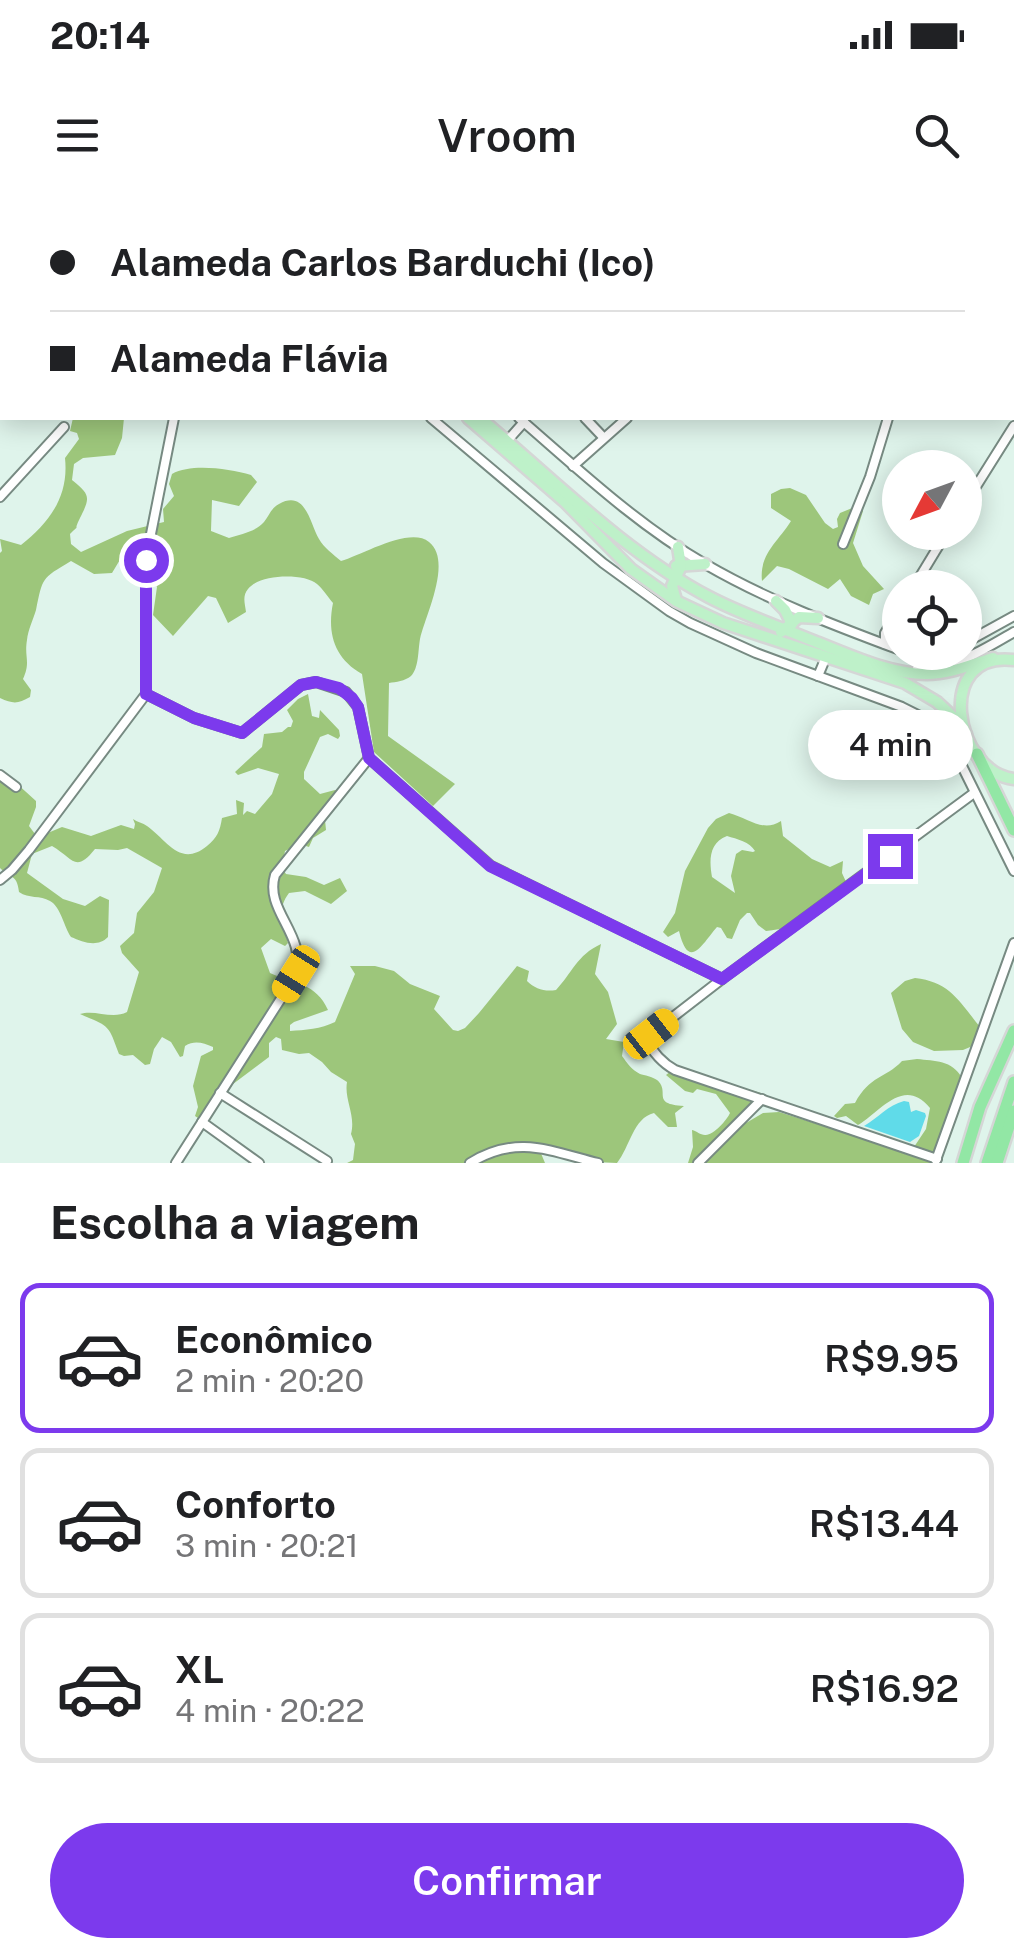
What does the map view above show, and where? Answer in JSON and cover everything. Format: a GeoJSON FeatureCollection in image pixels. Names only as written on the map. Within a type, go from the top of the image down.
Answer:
{"type":"FeatureCollection","features":[{"type":"Feature","properties":{"kind":"highway"},"geometry":{"type":"LineString","coordinates":[[976,754],[1014,830]]}},
{"type":"Feature","properties":{"kind":"highway"},"geometry":{"type":"LineString","coordinates":[[963,1163],[980,1107],[1014,1031]]}},
{"type":"Feature","properties":{"kind":"highway"},"geometry":{"type":"LineString","coordinates":[[987,1163],[1014,1082]]}},
{"type":"Feature","properties":{"kind":"highway"},"geometry":{"type":"LineString","coordinates":[[997,1163],[1014,1112]]}},
{"type":"Feature","properties":{"kind":"main road"},"geometry":{"type":"LineString","coordinates":[[470,420],[566,502],[631,569],[671,598],[710,618],[905,682],[937,702],[966,734]]}},
{"type":"Feature","properties":{"kind":"main road"},"geometry":{"type":"LineString","coordinates":[[482,420],[602,523],[711,598],[840,651],[903,671],[950,672],[993,658],[1014,660]]}},
{"type":"Feature","properties":{"kind":"main road"},"geometry":{"type":"LineString","coordinates":[[671,598],[682,566],[678,547]]}},
{"type":"Feature","properties":{"kind":"main road"},"geometry":{"type":"LineString","coordinates":[[660,566],[704,564]]}},
{"type":"Feature","properties":{"kind":"main road"},"geometry":{"type":"LineString","coordinates":[[776,601],[786,610],[791,629]]}},
{"type":"Feature","properties":{"kind":"main road"},"geometry":{"type":"LineString","coordinates":[[764,636],[791,629],[804,616],[818,618]]}},
{"type":"Feature","properties":{"kind":"main road"},"geometry":{"type":"LineString","coordinates":[[993,658],[972,673],[962,687],[961,716],[976,754],[992,770],[1014,779]]}},
{"type":"Feature","properties":{"kind":"street"},"geometry":{"type":"LineString","coordinates":[[0,880],[29,850],[146,694],[146,560],[174,420]]}},
{"type":"Feature","properties":{"kind":"street"},"geometry":{"type":"LineString","coordinates":[[433,420],[603,563],[659,605],[724,639],[930,719],[942,730],[1014,871]]}},
{"type":"Feature","properties":{"kind":"street"},"geometry":{"type":"LineString","coordinates":[[507,440],[521,420],[607,496],[704,564],[776,601],[882,643]]}},
{"type":"Feature","properties":{"kind":"street"},"geometry":{"type":"LineString","coordinates":[[588,420],[603,437]]}},
{"type":"Feature","properties":{"kind":"street"},"geometry":{"type":"LineString","coordinates":[[573,466],[624,420]]}},
{"type":"Feature","properties":{"kind":"street"},"geometry":{"type":"LineString","coordinates":[[844,544],[887,420]]}},
{"type":"Feature","properties":{"kind":"street"},"geometry":{"type":"LineString","coordinates":[[982,477],[1014,426]]}},
{"type":"Feature","properties":{"kind":"street"},"geometry":{"type":"LineString","coordinates":[[0,497],[64,427]]}},
{"type":"Feature","properties":{"kind":"street"},"geometry":{"type":"LineString","coordinates":[[659,605],[671,598]]}},
{"type":"Feature","properties":{"kind":"street"},"geometry":{"type":"LineString","coordinates":[[982,634],[1014,616]]}},
{"type":"Feature","properties":{"kind":"street"},"geometry":{"type":"LineString","coordinates":[[870,638],[882,630]]}},
{"type":"Feature","properties":{"kind":"street"},"geometry":{"type":"LineString","coordinates":[[903,671],[957,662],[1014,632]]}},
{"type":"Feature","properties":{"kind":"street"},"geometry":{"type":"LineString","coordinates":[[818,676],[826,658]]}},
{"type":"Feature","properties":{"kind":"street"},"geometry":{"type":"LineString","coordinates":[[146,694],[194,718],[242,733],[308,682],[346,692],[356,702],[369,758],[490,866],[722,979]]}},
{"type":"Feature","properties":{"kind":"street"},"geometry":{"type":"LineString","coordinates":[[176,1163],[296,974],[298,948],[273,891],[276,875],[369,758]]}},
{"type":"Feature","properties":{"kind":"street"},"geometry":{"type":"LineString","coordinates":[[0,775],[16,786]]}},
{"type":"Feature","properties":{"kind":"street"},"geometry":{"type":"LineString","coordinates":[[974,794],[722,979],[651,1034],[648,1042],[663,1062],[675,1070],[936,1161],[1014,943]]}},
{"type":"Feature","properties":{"kind":"street"},"geometry":{"type":"LineString","coordinates":[[220,1094],[327,1161]]}},
{"type":"Feature","properties":{"kind":"street"},"geometry":{"type":"LineString","coordinates":[[698,1163],[762,1099]]}},
{"type":"Feature","properties":{"kind":"street"},"geometry":{"type":"LineString","coordinates":[[202,1122],[259,1163]]}},
{"type":"Feature","properties":{"kind":"street"},"geometry":{"type":"LineString","coordinates":[[470,1163],[501,1149],[523,1145],[598,1163]]}},
{"type":"Feature","properties":{"kind":"green space"},"geometry":{"type":"Polygon","coordinates":[[[73,420],[124,420],[115,455],[83,458],[74,464],[72,480],[87,497],[70,534],[71,544],[81,552],[127,531],[164,522],[163,509],[174,496],[169,484],[172,474],[200,468],[251,475],[257,482],[239,506],[212,500],[211,531],[229,538],[256,528],[279,504],[295,501],[306,510],[321,542],[341,561],[398,539],[421,538],[429,542],[436,551],[438,575],[414,673],[389,683],[388,736],[455,784],[433,806],[374,752],[362,674],[339,652],[332,634],[333,603],[317,584],[302,578],[271,578],[254,584],[245,594],[246,612],[228,623],[216,598],[208,596],[173,636],[153,615],[157,587],[152,577],[153,565],[141,550],[121,558],[112,573],[94,574],[71,561],[49,576],[40,591],[26,646],[23,679],[31,690],[30,697],[15,702],[0,698],[0,539],[21,545],[55,507],[64,484],[65,458],[79,439],[77,433],[70,431],[73,420]]]}},
{"type":"Feature","properties":{"kind":"green space"},"geometry":{"type":"Polygon","coordinates":[[[790,488],[806,495],[833,529],[838,527],[840,513],[862,504],[853,543],[863,566],[882,587],[873,594],[869,605],[851,596],[840,579],[828,589],[777,566],[762,581],[766,556],[791,521],[771,508],[771,494],[790,488]]]}},
{"type":"Feature","properties":{"kind":"green space"},"geometry":{"type":"Polygon","coordinates":[[[308,694],[312,716],[319,718],[320,710],[340,736],[320,737],[304,779],[320,794],[338,792],[325,820],[326,830],[313,838],[309,847],[300,844],[285,851],[282,868],[286,874],[324,885],[340,878],[347,891],[331,904],[305,891],[289,893],[282,912],[288,943],[285,946],[271,939],[261,948],[270,973],[311,989],[328,1010],[294,1022],[290,1031],[335,1022],[355,974],[350,966],[394,971],[410,984],[440,996],[434,1009],[458,1031],[479,1013],[517,966],[529,971],[527,981],[533,986],[556,990],[580,959],[601,944],[595,974],[608,992],[617,1024],[606,1039],[624,1042],[622,1056],[630,1066],[661,1084],[667,1103],[684,1106],[675,1113],[677,1127],[668,1127],[654,1113],[647,1116],[636,1127],[617,1163],[576,1161],[540,1151],[545,1163],[347,1163],[353,1160],[355,1144],[347,1082],[309,1053],[282,1050],[281,1039],[276,1037],[269,1043],[269,1057],[233,1084],[214,1113],[201,1120],[195,1116],[198,1107],[193,1086],[201,1056],[213,1047],[192,1043],[185,1046],[180,1057],[171,1042],[162,1037],[150,1064],[145,1065],[133,1055],[119,1054],[107,1028],[80,1014],[127,1012],[139,972],[120,946],[134,933],[137,913],[154,892],[162,868],[127,848],[95,849],[78,862],[52,846],[32,854],[27,873],[63,899],[85,906],[100,896],[109,900],[108,937],[95,943],[71,937],[54,904],[19,892],[15,879],[0,868],[0,776],[15,782],[36,801],[29,826],[35,834],[62,827],[91,836],[121,825],[134,829],[133,819],[174,850],[197,852],[216,837],[222,818],[237,814],[236,800],[244,803],[243,815],[247,811],[255,814],[272,794],[279,774],[258,768],[238,775],[235,772],[262,747],[264,734],[291,727],[293,721],[287,710],[308,694]]]}},
{"type":"Feature","properties":{"kind":"green space"},"geometry":{"type":"Polygon","coordinates":[[[729,813],[768,826],[781,821],[783,836],[812,859],[830,867],[843,861],[842,873],[847,884],[823,912],[802,923],[766,931],[747,913],[732,939],[717,927],[701,947],[691,952],[679,931],[668,937],[663,932],[675,913],[685,871],[716,819],[729,813]],[[727,836],[712,853],[712,877],[735,893],[731,876],[736,854],[742,850],[755,851],[747,843],[727,836]]]}},
{"type":"Feature","properties":{"kind":"green space"},"geometry":{"type":"Polygon","coordinates":[[[915,978],[945,988],[959,1001],[980,1027],[975,1045],[963,1050],[934,1051],[913,1042],[902,1029],[891,993],[915,978]]]}},
{"type":"Feature","properties":{"kind":"green space"},"geometry":{"type":"Polygon","coordinates":[[[917,1059],[948,1065],[962,1078],[934,1163],[688,1163],[693,1147],[692,1130],[708,1135],[730,1113],[716,1094],[697,1089],[693,1093],[685,1091],[666,1075],[671,1071],[734,1090],[744,1088],[761,1093],[763,1097],[753,1100],[746,1123],[763,1113],[779,1112],[919,1156],[912,1150],[926,1129],[930,1108],[920,1099],[911,1095],[893,1099],[858,1125],[846,1116],[834,1116],[845,1104],[855,1103],[866,1087],[902,1061],[917,1059]]]}},
{"type":"Feature","properties":{"kind":"water"},"geometry":{"type":"Polygon","coordinates":[[[909,1102],[911,1112],[916,1110],[926,1116],[919,1136],[910,1142],[864,1126],[888,1109],[909,1102]]]}},
{"type":"Feature","properties":{"kind":"route"},"geometry":{"type":"LineString","coordinates":[[146,560],[146,694],[194,718],[242,733],[301,685],[316,682],[339,688],[358,707],[369,758],[490,866],[722,979],[890,856]]}}]}
